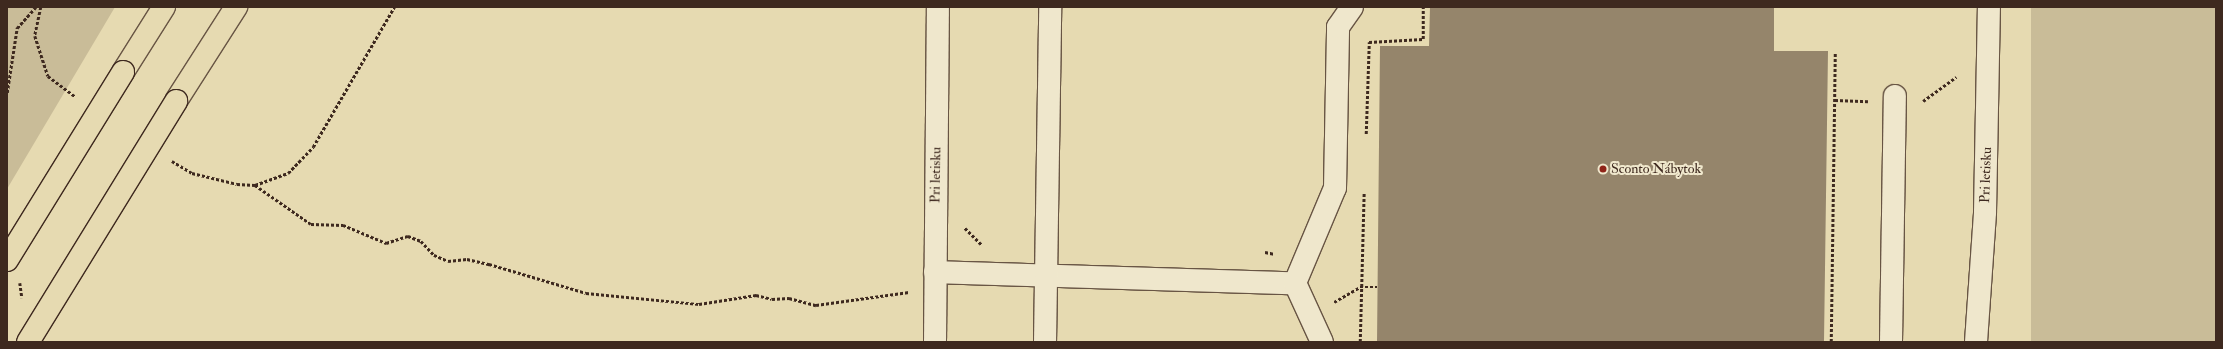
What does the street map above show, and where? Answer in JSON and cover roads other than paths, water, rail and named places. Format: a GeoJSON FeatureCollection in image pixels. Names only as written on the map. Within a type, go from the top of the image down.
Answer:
{"type":"FeatureCollection","features":[{"type":"Feature","properties":{"kind":"highway"},"geometry":{"type":"LineString","coordinates":[[7,260],[164,7]]}},
{"type":"Feature","properties":{"kind":"highway"},"geometry":{"type":"LineString","coordinates":[[28,342],[176,101],[236,7]]}},
{"type":"Feature","properties":{"kind":"street","name":"Pri letisku"},"geometry":{"type":"LineString","coordinates":[[934,342],[938,7]]}},
{"type":"Feature","properties":{"kind":"street"},"geometry":{"type":"LineString","coordinates":[[1045,342],[1050,7]]}},
{"type":"Feature","properties":{"kind":"street"},"geometry":{"type":"LineString","coordinates":[[1322,342],[1295,283],[1335,188],[1338,27],[1352,7]]}},
{"type":"Feature","properties":{"kind":"street","name":"Pri letisku"},"geometry":{"type":"LineString","coordinates":[[1976,342],[1985,212],[1989,7]]}},
{"type":"Feature","properties":{"kind":"street"},"geometry":{"type":"LineString","coordinates":[[1891,342],[1895,96]]}},
{"type":"Feature","properties":{"kind":"street"},"geometry":{"type":"LineString","coordinates":[[935,280],[1045,274],[1295,283]]}},
{"type":"Feature","properties":{"kind":"place","name":"Sconto Nábytok"},"geometry":{"type":"Point","coordinates":[1603,169]}}]}
